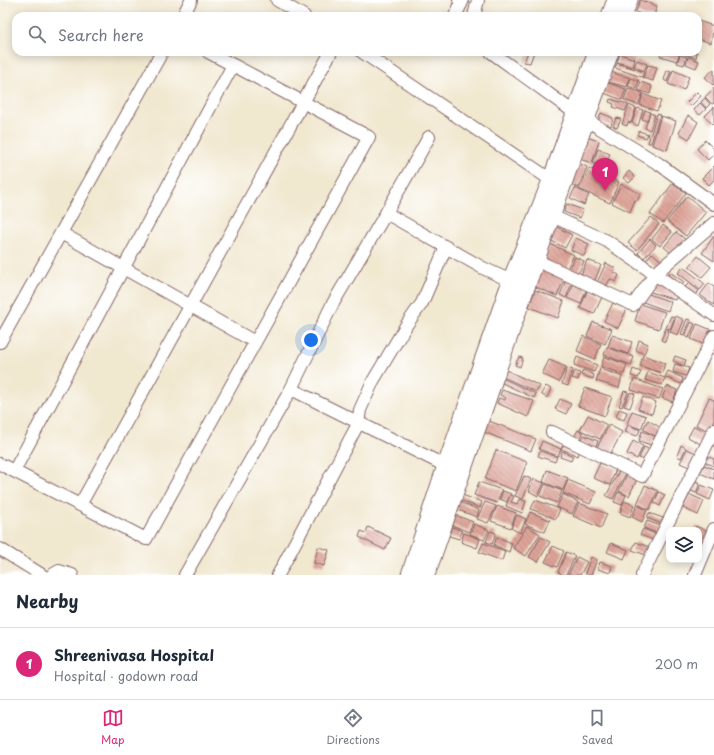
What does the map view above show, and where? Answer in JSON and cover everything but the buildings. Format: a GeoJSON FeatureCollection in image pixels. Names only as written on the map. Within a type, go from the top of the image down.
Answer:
{"type":"FeatureCollection","features":[{"type":"Feature","properties":{"kind":"street"},"geometry":{"type":"LineString","coordinates":[[184,12],[192,0]]}},
{"type":"Feature","properties":{"kind":"street"},"geometry":{"type":"LineString","coordinates":[[277,0],[297,12]]}},
{"type":"Feature","properties":{"kind":"street"},"geometry":{"type":"LineString","coordinates":[[457,12],[462,2],[459,0]]}},
{"type":"Feature","properties":{"kind":"street"},"geometry":{"type":"LineString","coordinates":[[475,12],[478,0]]}},
{"type":"Feature","properties":{"kind":"street"},"geometry":{"type":"LineString","coordinates":[[612,12],[616,0]]}},
{"type":"Feature","properties":{"kind":"street"},"geometry":{"type":"LineString","coordinates":[[624,12],[629,0]]}},
{"type":"Feature","properties":{"kind":"street"},"geometry":{"type":"LineString","coordinates":[[0,342],[160,56]]}},
{"type":"Feature","properties":{"kind":"street"},"geometry":{"type":"LineString","coordinates":[[0,464],[146,540],[369,136],[215,56]]}},
{"type":"Feature","properties":{"kind":"street"},"geometry":{"type":"LineString","coordinates":[[80,505],[329,56]]}},
{"type":"Feature","properties":{"kind":"street"},"geometry":{"type":"LineString","coordinates":[[368,56],[557,185]]}},
{"type":"Feature","properties":{"kind":"street"},"geometry":{"type":"LineString","coordinates":[[496,56],[581,117],[658,164],[714,204]]}},
{"type":"Feature","properties":{"kind":"street"},"geometry":{"type":"LineString","coordinates":[[581,117],[596,56]]}},
{"type":"Feature","properties":{"kind":"street"},"geometry":{"type":"LineString","coordinates":[[426,575],[529,257],[581,117],[608,56]]}},
{"type":"Feature","properties":{"kind":"street"},"geometry":{"type":"LineString","coordinates":[[14,471],[232,65]]}},
{"type":"Feature","properties":{"kind":"street"},"geometry":{"type":"LineString","coordinates":[[184,575],[291,389],[332,304],[429,137]]}},
{"type":"Feature","properties":{"kind":"street"},"geometry":{"type":"LineString","coordinates":[[410,575],[446,466],[511,281],[529,257],[552,216],[557,185]]}},
{"type":"Feature","properties":{"kind":"street"},"geometry":{"type":"LineString","coordinates":[[386,213],[482,268],[511,281]]}},
{"type":"Feature","properties":{"kind":"street"},"geometry":{"type":"LineString","coordinates":[[552,216],[607,241],[714,315]]}},
{"type":"Feature","properties":{"kind":"street"},"geometry":{"type":"LineString","coordinates":[[529,257],[633,305],[656,274],[714,223]]}},
{"type":"Feature","properties":{"kind":"street"},"geometry":{"type":"LineString","coordinates":[[61,233],[255,342]]}},
{"type":"Feature","properties":{"kind":"street"},"geometry":{"type":"LineString","coordinates":[[278,575],[358,424],[360,410],[373,381],[407,324],[422,303],[446,247]]}},
{"type":"Feature","properties":{"kind":"street"},"geometry":{"type":"LineString","coordinates":[[552,432],[642,476],[714,336]]}},
{"type":"Feature","properties":{"kind":"street"},"geometry":{"type":"LineString","coordinates":[[291,389],[358,424],[446,466]]}},
{"type":"Feature","properties":{"kind":"street"},"geometry":{"type":"LineString","coordinates":[[642,575],[714,430]]}},
{"type":"Feature","properties":{"kind":"street"},"geometry":{"type":"LineString","coordinates":[[695,575],[714,529]]}},
{"type":"Feature","properties":{"kind":"street"},"geometry":{"type":"LineString","coordinates":[[0,549],[42,575]]}},
{"type":"Feature","properties":{"kind":"street"},"geometry":{"type":"LineString","coordinates":[[52,575],[59,571],[72,575]]}},
{"type":"Feature","properties":{"kind":"place","name":"Shreenivasa Hospital"},"geometry":{"type":"Point","coordinates":[605,191]}}]}
